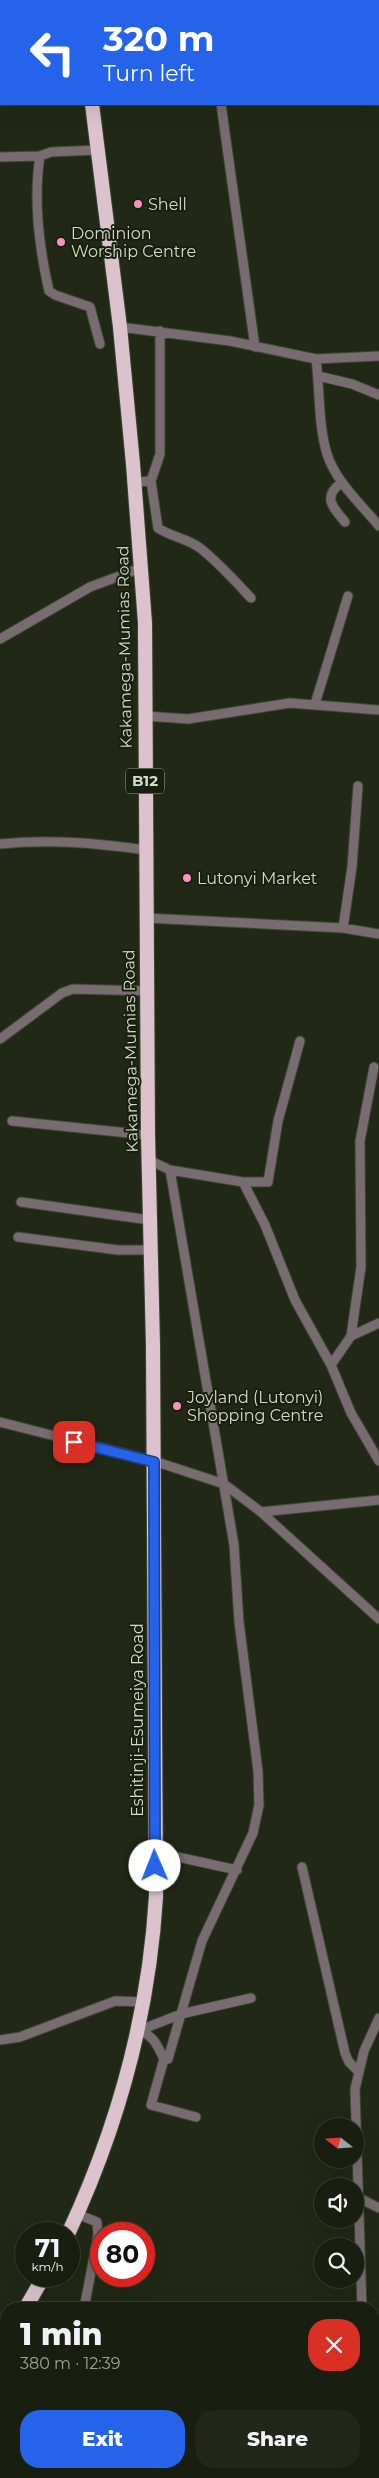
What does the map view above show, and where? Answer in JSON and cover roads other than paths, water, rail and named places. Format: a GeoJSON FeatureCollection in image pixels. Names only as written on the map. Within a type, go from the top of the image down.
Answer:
{"type":"FeatureCollection","features":[{"type":"Feature","properties":{"kind":"highway","name":"Kakamega-Mumias Road"},"geometry":{"type":"LineString","coordinates":[[92,105],[120,327],[135,482],[145,623],[148,1135],[154,1462]]}},
{"type":"Feature","properties":{"kind":"highway","name":"Eshitinji-Esumeiya Road"},"geometry":{"type":"LineString","coordinates":[[73,2222],[112,2126],[138,2031],[153,1941],[155,1852],[154,1462]]}},
{"type":"Feature","properties":{"kind":"highway"},"geometry":{"type":"LineString","coordinates":[[29,2302],[38,2287]]}},
{"type":"Feature","properties":{"kind":"street"},"geometry":{"type":"LineString","coordinates":[[221,105],[255,347]]}},
{"type":"Feature","properties":{"kind":"street"},"geometry":{"type":"LineString","coordinates":[[0,157],[40,156],[51,152],[97,150]]}},
{"type":"Feature","properties":{"kind":"street"},"geometry":{"type":"LineString","coordinates":[[40,156],[37,190],[40,247],[49,291],[55,295],[90,307],[100,344]]}},
{"type":"Feature","properties":{"kind":"street"},"geometry":{"type":"LineString","coordinates":[[120,327],[230,341],[316,359],[379,356]]}},
{"type":"Feature","properties":{"kind":"street"},"geometry":{"type":"LineString","coordinates":[[160,331],[160,454],[151,481],[158,528],[170,536],[184,539],[200,548],[252,598]]}},
{"type":"Feature","properties":{"kind":"street"},"geometry":{"type":"LineString","coordinates":[[316,359],[321,418],[327,456],[342,482],[379,526]]}},
{"type":"Feature","properties":{"kind":"street"},"geometry":{"type":"LineString","coordinates":[[318,376],[352,384],[379,395]]}},
{"type":"Feature","properties":{"kind":"street"},"geometry":{"type":"LineString","coordinates":[[135,482],[151,481]]}},
{"type":"Feature","properties":{"kind":"street"},"geometry":{"type":"LineString","coordinates":[[342,482],[332,489],[330,496],[334,507],[345,522]]}},
{"type":"Feature","properties":{"kind":"street"},"geometry":{"type":"LineString","coordinates":[[0,639],[90,587],[141,568]]}},
{"type":"Feature","properties":{"kind":"street"},"geometry":{"type":"LineString","coordinates":[[315,704],[348,596]]}},
{"type":"Feature","properties":{"kind":"street"},"geometry":{"type":"LineString","coordinates":[[145,716],[188,718],[277,704],[315,704],[350,709],[379,710]]}},
{"type":"Feature","properties":{"kind":"street"},"geometry":{"type":"LineString","coordinates":[[343,928],[352,867],[358,786]]}},
{"type":"Feature","properties":{"kind":"street"},"geometry":{"type":"LineString","coordinates":[[0,844],[53,840],[91,842],[146,850]]}},
{"type":"Feature","properties":{"kind":"street"},"geometry":{"type":"LineString","coordinates":[[146,918],[343,928],[379,934]]}},
{"type":"Feature","properties":{"kind":"street"},"geometry":{"type":"LineString","coordinates":[[0,1039],[62,992],[73,989],[148,991]]}},
{"type":"Feature","properties":{"kind":"street"},"geometry":{"type":"LineString","coordinates":[[149,1160],[170,1170],[243,1182],[268,1182],[278,1120],[300,1041]]}},
{"type":"Feature","properties":{"kind":"street"},"geometry":{"type":"LineString","coordinates":[[331,1365],[351,1336],[361,1267],[360,1141],[374,1067]]}},
{"type":"Feature","properties":{"kind":"street"},"geometry":{"type":"LineString","coordinates":[[12,1121],[148,1135]]}},
{"type":"Feature","properties":{"kind":"street"},"geometry":{"type":"LineString","coordinates":[[164,2059],[168,2059],[169,2056],[202,1941],[253,1833],[259,1805],[258,1771],[239,1622],[234,1546],[170,1170]]}},
{"type":"Feature","properties":{"kind":"street"},"geometry":{"type":"LineString","coordinates":[[243,1182],[265,1225],[294,1300],[331,1365],[351,1413],[379,1461]]}},
{"type":"Feature","properties":{"kind":"street"},"geometry":{"type":"LineString","coordinates":[[21,1202],[150,1220]]}},
{"type":"Feature","properties":{"kind":"street"},"geometry":{"type":"LineString","coordinates":[[18,1237],[118,1250],[150,1250]]}},
{"type":"Feature","properties":{"kind":"street"},"geometry":{"type":"LineString","coordinates":[[351,1336],[379,1323]]}},
{"type":"Feature","properties":{"kind":"street"},"geometry":{"type":"LineString","coordinates":[[0,1422],[154,1462],[224,1484],[262,1512],[379,1619]]}},
{"type":"Feature","properties":{"kind":"street"},"geometry":{"type":"LineString","coordinates":[[262,1512],[379,1500]]}},
{"type":"Feature","properties":{"kind":"street"},"geometry":{"type":"LineString","coordinates":[[155,1852],[237,1870]]}},
{"type":"Feature","properties":{"kind":"street"},"geometry":{"type":"LineString","coordinates":[[302,1867],[343,2045],[349,2062],[359,2072]]}},
{"type":"Feature","properties":{"kind":"street"},"geometry":{"type":"LineString","coordinates":[[138,2031],[181,2014],[251,1998]]}},
{"type":"Feature","properties":{"kind":"street"},"geometry":{"type":"LineString","coordinates":[[0,2040],[20,2037],[115,2001],[144,2002]]}},
{"type":"Feature","properties":{"kind":"street"},"geometry":{"type":"LineString","coordinates":[[357,2178],[355,2089],[364,2051],[379,2018]]}},
{"type":"Feature","properties":{"kind":"street"},"geometry":{"type":"LineString","coordinates":[[138,2031],[149,2034],[155,2040],[164,2059],[152,2105],[196,2118]]}},
{"type":"Feature","properties":{"kind":"street"},"geometry":{"type":"LineString","coordinates":[[364,2200],[379,2208]]}},
{"type":"Feature","properties":{"kind":"street"},"geometry":{"type":"LineString","coordinates":[[77,2214],[97,2222],[98,2235],[85,2302]]}},
{"type":"Feature","properties":{"kind":"street"},"geometry":{"type":"LineString","coordinates":[[358,2228],[362,2302]]}},
{"type":"Feature","properties":{"kind":"place","name":"Shell"},"geometry":{"type":"Point","coordinates":[138,204]}},
{"type":"Feature","properties":{"kind":"place","name":"Dominion Worship Centre"},"geometry":{"type":"Point","coordinates":[61,242]}},
{"type":"Feature","properties":{"kind":"place","name":"Lutonyi Market"},"geometry":{"type":"Point","coordinates":[187,878]}},
{"type":"Feature","properties":{"kind":"place","name":"Joyland (Lutonyi) Shopping Centre"},"geometry":{"type":"Point","coordinates":[177,1406]}}]}
